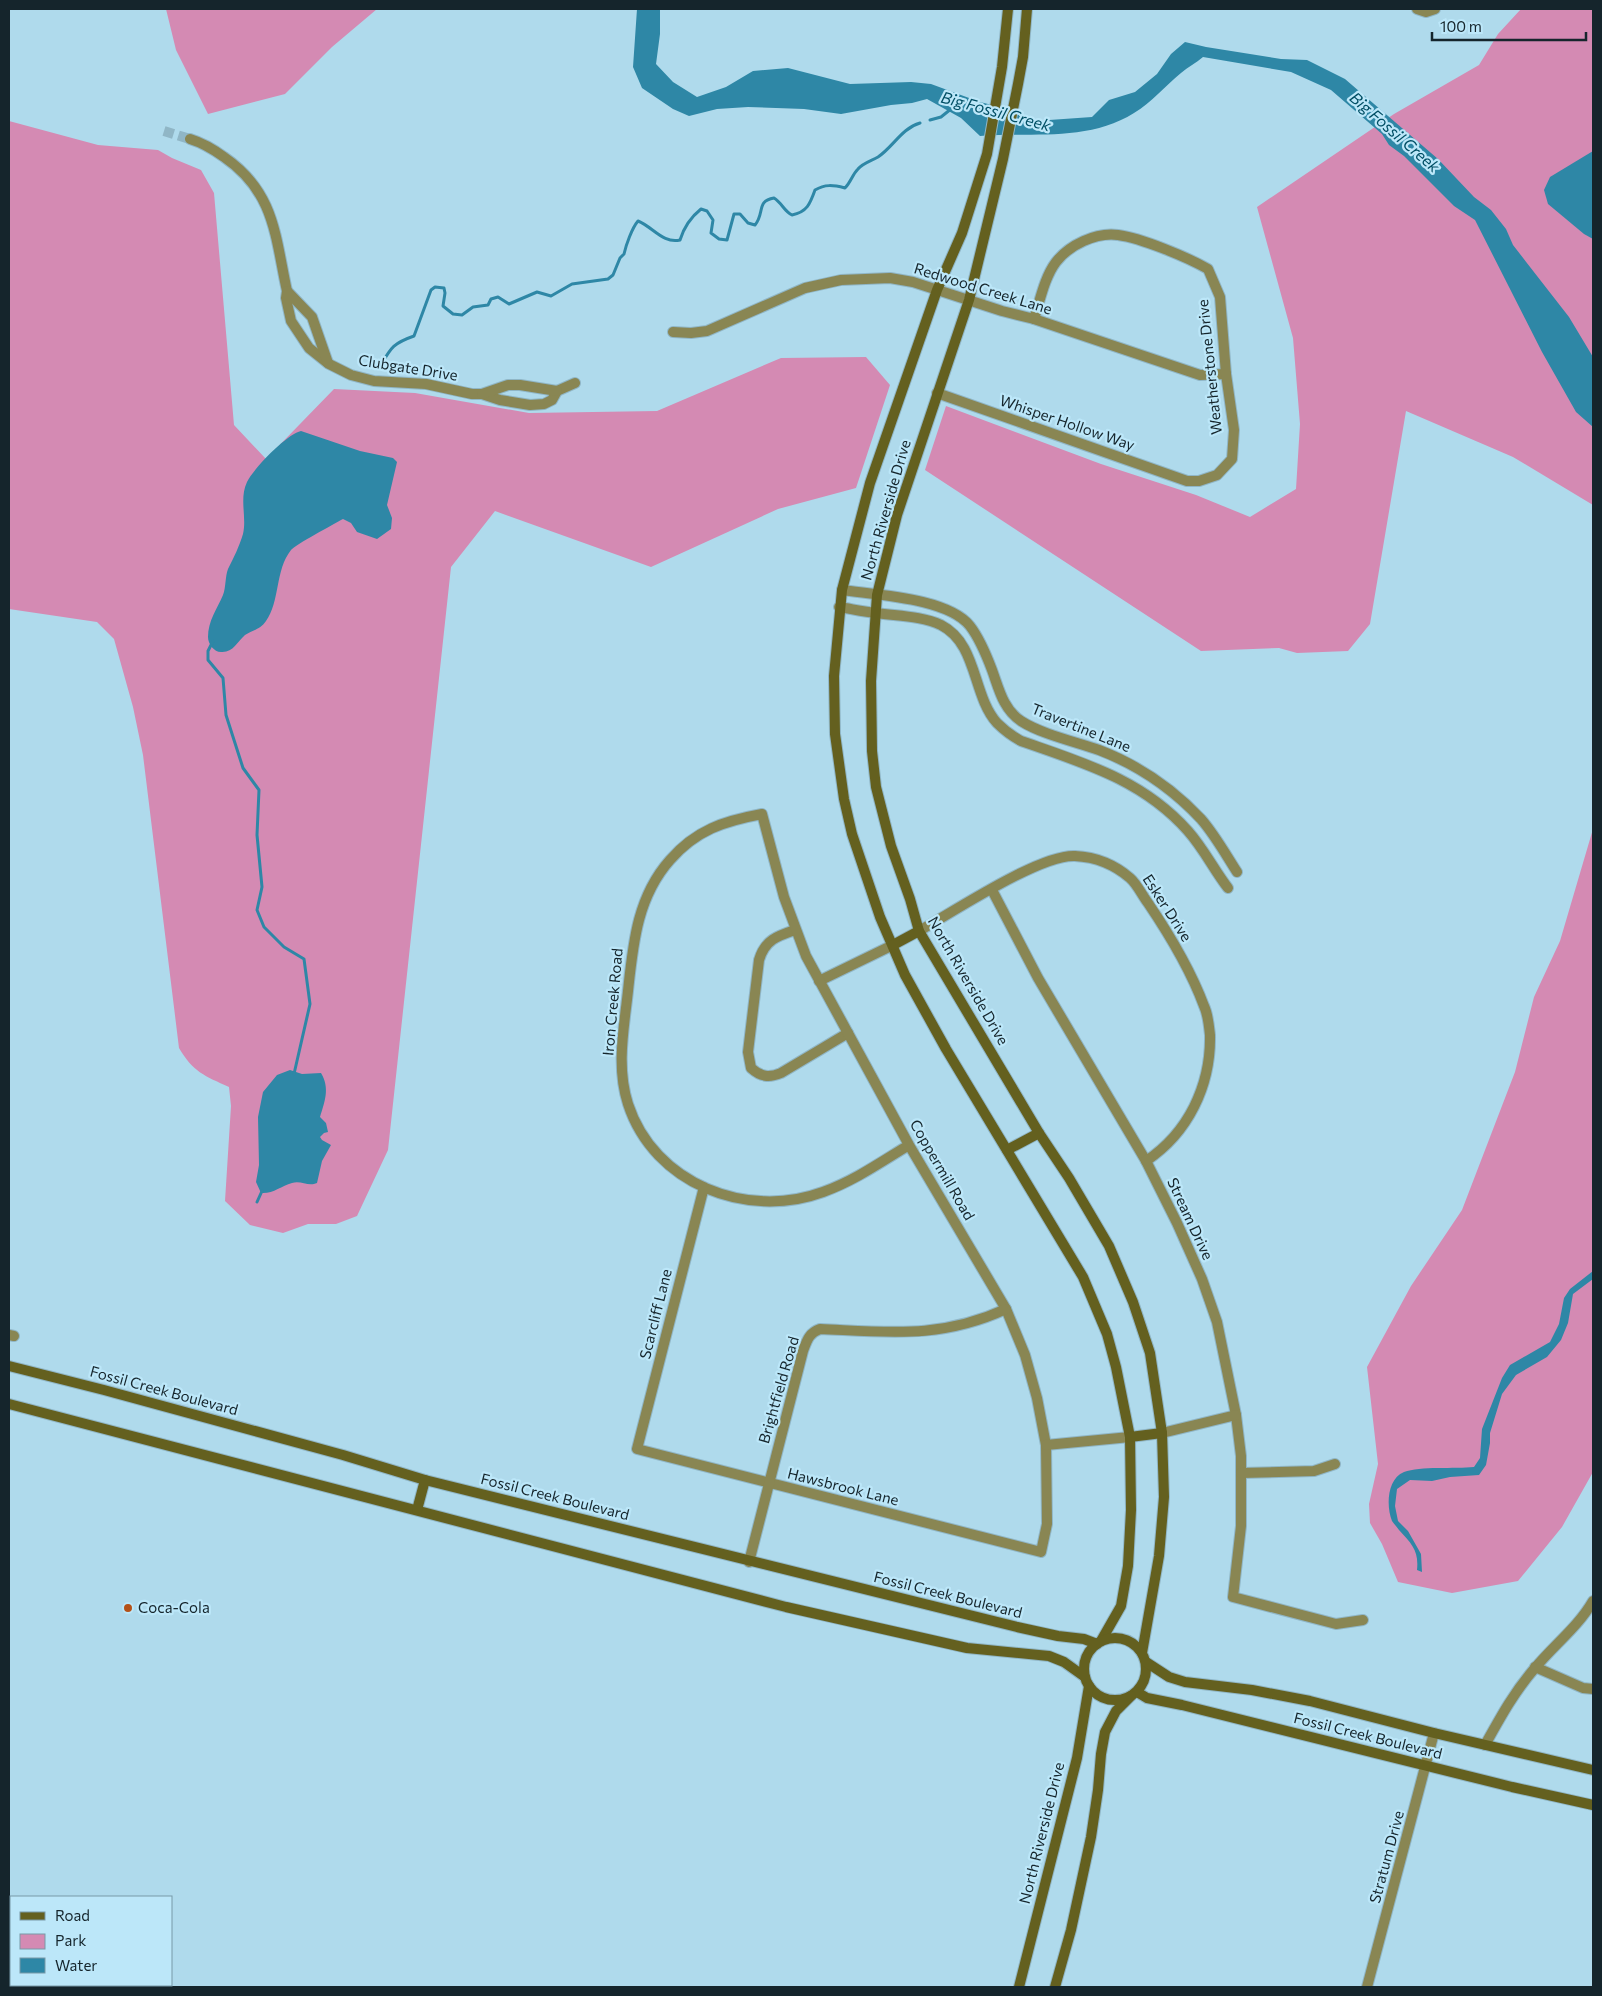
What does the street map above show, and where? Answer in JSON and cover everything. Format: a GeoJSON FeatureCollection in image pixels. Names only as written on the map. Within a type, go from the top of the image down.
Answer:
{"type":"FeatureCollection","features":[{"type":"Feature","properties":{"kind":"main road","name":"North Riverside Drive"},"geometry":{"type":"LineString","coordinates":[[1008,9],[1002,67],[989,147],[962,233],[937,290],[870,483],[842,590],[834,676],[834,715],[844,799],[862,868],[893,945],[918,1000],[1083,1277],[1107,1334],[1116,1367],[1130,1437],[1132,1510],[1128,1566],[1121,1606],[1099,1643]]}},
{"type":"Feature","properties":{"kind":"main road","name":"North Riverside Drive"},"geometry":{"type":"LineString","coordinates":[[1027,9],[1023,57],[1018,84],[969,300],[897,515],[877,595],[871,681],[872,751],[876,787],[891,846],[919,932],[1109,1246],[1133,1302],[1150,1353],[1162,1433],[1164,1497],[1159,1556],[1144,1657]]}},
{"type":"Feature","properties":{"kind":"main road"},"geometry":{"type":"LineString","coordinates":[[893,945],[919,932]]}},
{"type":"Feature","properties":{"kind":"main road"},"geometry":{"type":"LineString","coordinates":[[1008,1150],[1039,1133]]}},
{"type":"Feature","properties":{"kind":"main road","name":"Fossil Creek Boulevard"},"geometry":{"type":"LineString","coordinates":[[9,1366],[334,1452],[425,1480],[1017,1627],[1099,1643]]}},
{"type":"Feature","properties":{"kind":"main road"},"geometry":{"type":"LineString","coordinates":[[9,1404],[795,1609],[967,1648],[1049,1656],[1064,1662],[1087,1682],[1096,1693],[1104,1698],[1113,1700],[1134,1694]]}},
{"type":"Feature","properties":{"kind":"main road"},"geometry":{"type":"LineString","coordinates":[[1130,1437],[1162,1433]]}},
{"type":"Feature","properties":{"kind":"main road"},"geometry":{"type":"LineString","coordinates":[[417,1510],[425,1480]]}},
{"type":"Feature","properties":{"kind":"main road"},"geometry":{"type":"LineString","coordinates":[[1056,1987],[1071,1930],[1091,1837],[1098,1790],[1100,1754],[1105,1732],[1116,1711],[1134,1694],[1145,1678],[1144,1657],[1136,1646],[1128,1640],[1119,1638],[1099,1643],[1091,1649],[1085,1662],[1087,1682]]}},
{"type":"Feature","properties":{"kind":"main road","name":"Fossil Creek Boulevard"},"geometry":{"type":"LineString","coordinates":[[1144,1657],[1169,1676],[1185,1682],[1252,1690],[1310,1700],[1434,1734],[1593,1770]]}},
{"type":"Feature","properties":{"kind":"main road","name":"North Riverside Drive"},"geometry":{"type":"LineString","coordinates":[[1019,1987],[1077,1758],[1087,1682]]}},
{"type":"Feature","properties":{"kind":"main road","name":"Fossil Creek Boulevard"},"geometry":{"type":"LineString","coordinates":[[1134,1694],[1593,1805]]}},
{"type":"Feature","properties":{"kind":"street"},"geometry":{"type":"LineString","coordinates":[[1416,9],[1426,12],[1435,9]]}},
{"type":"Feature","properties":{"kind":"street","name":"Clubgate Drive"},"geometry":{"type":"LineString","coordinates":[[190,139],[217,152],[235,165],[253,183],[275,227],[287,291],[286,298],[292,321],[309,348],[340,371],[363,379],[413,382],[472,394],[482,394],[500,400],[530,405],[544,404],[552,400],[557,391],[576,383]]}},
{"type":"Feature","properties":{"kind":"street","name":"Weatherstone Drive"},"geometry":{"type":"LineString","coordinates":[[1034,319],[1047,279],[1055,263],[1066,251],[1090,239],[1118,235],[1194,261],[1208,269],[1220,297],[1226,374],[1234,430],[1232,459],[1217,475],[1199,482],[1187,481]]}},
{"type":"Feature","properties":{"kind":"street","name":"Redwood Creek Lane"},"geometry":{"type":"LineString","coordinates":[[673,332],[691,333],[708,331],[805,288],[842,280],[890,278],[913,282],[1021,317],[1034,319],[1200,375],[1226,374]]}},
{"type":"Feature","properties":{"kind":"street"},"geometry":{"type":"LineString","coordinates":[[287,291],[312,318],[329,364]]}},
{"type":"Feature","properties":{"kind":"street"},"geometry":{"type":"LineString","coordinates":[[482,394],[508,385],[557,391]]}},
{"type":"Feature","properties":{"kind":"street","name":"Whisper Hollow Way"},"geometry":{"type":"LineString","coordinates":[[937,393],[1187,481]]}},
{"type":"Feature","properties":{"kind":"street","name":"Travertine Lane"},"geometry":{"type":"LineString","coordinates":[[842,590],[931,603],[950,610],[969,624],[984,648],[1003,700],[1010,711],[1029,725],[1125,761],[1154,778],[1180,798],[1202,820],[1237,872]]}},
{"type":"Feature","properties":{"kind":"street","name":"Travertine Lane"},"geometry":{"type":"LineString","coordinates":[[839,607],[927,620],[942,626],[956,636],[968,656],[988,708],[996,722],[1021,741],[1117,776],[1144,792],[1168,811],[1188,832],[1228,888]]}},
{"type":"Feature","properties":{"kind":"street","name":"Coppermill Road"},"geometry":{"type":"LineString","coordinates":[[762,814],[784,897],[796,930],[819,981],[909,1145],[1006,1309],[1016,1332],[1033,1379],[1046,1445],[1047,1524],[1041,1552]]}},
{"type":"Feature","properties":{"kind":"street","name":"Iron Creek Road"},"geometry":{"type":"LineString","coordinates":[[762,814],[738,818],[708,828],[680,850],[653,882],[641,909],[634,940],[622,1060],[628,1104],[648,1142],[657,1154],[677,1172],[704,1187],[724,1195],[745,1200],[774,1202],[802,1198],[840,1185],[909,1145]]}},
{"type":"Feature","properties":{"kind":"street","name":"Esker Drive"},"geometry":{"type":"LineString","coordinates":[[919,932],[1042,863],[1074,856],[1108,862],[1131,879],[1168,934],[1205,1007],[1210,1034],[1208,1062],[1199,1099],[1179,1132],[1162,1151],[1146,1161]]}},
{"type":"Feature","properties":{"kind":"street","name":"Stream Drive"},"geometry":{"type":"LineString","coordinates":[[992,890],[1038,978],[1146,1161],[1202,1279],[1217,1322],[1236,1415],[1241,1456],[1241,1526],[1233,1597],[1336,1624],[1363,1620]]}},
{"type":"Feature","properties":{"kind":"street"},"geometry":{"type":"LineString","coordinates":[[796,930],[776,936],[767,942],[762,950],[759,960],[748,1052],[751,1068],[763,1076],[772,1077],[848,1033]]}},
{"type":"Feature","properties":{"kind":"street"},"geometry":{"type":"LineString","coordinates":[[819,981],[893,945]]}},
{"type":"Feature","properties":{"kind":"street","name":"Scarcliff Lane"},"geometry":{"type":"LineString","coordinates":[[638,1449],[704,1187]]}},
{"type":"Feature","properties":{"kind":"street","name":"Brightfield Road"},"geometry":{"type":"LineString","coordinates":[[750,1562],[803,1351],[808,1337],[813,1332],[820,1329],[906,1333],[925,1332],[966,1324],[1006,1309]]}},
{"type":"Feature","properties":{"kind":"street"},"geometry":{"type":"LineString","coordinates":[[1162,1433],[1236,1415]]}},
{"type":"Feature","properties":{"kind":"street"},"geometry":{"type":"LineString","coordinates":[[1046,1445],[1130,1437]]}},
{"type":"Feature","properties":{"kind":"street","name":"Hawsbrook Lane"},"geometry":{"type":"LineString","coordinates":[[638,1449],[1041,1552]]}},
{"type":"Feature","properties":{"kind":"street"},"geometry":{"type":"LineString","coordinates":[[1241,1473],[1314,1471],[1336,1464]]}},
{"type":"Feature","properties":{"kind":"street"},"geometry":{"type":"LineString","coordinates":[[1485,1746],[1508,1701],[1535,1667],[1584,1616],[1593,1601]]}},
{"type":"Feature","properties":{"kind":"street"},"geometry":{"type":"LineString","coordinates":[[1535,1667],[1583,1688],[1593,1690]]}},
{"type":"Feature","properties":{"kind":"street","name":"Stratum Drive"},"geometry":{"type":"LineString","coordinates":[[1367,1987],[1434,1734]]}},
{"type":"Feature","properties":{"kind":"green space"},"geometry":{"type":"Polygon","coordinates":[[[166,9],[377,9],[332,47],[285,94],[208,114],[176,50],[166,9]]]}},
{"type":"Feature","properties":{"kind":"green space"},"geometry":{"type":"Polygon","coordinates":[[[1521,9],[1593,9],[1593,505],[1513,457],[1406,411],[1370,624],[1348,651],[1297,653],[1279,648],[1201,651],[925,470],[946,406],[1101,464],[1196,495],[1250,517],[1296,489],[1300,424],[1293,338],[1257,207],[1394,114],[1479,65],[1498,34],[1521,9]]]}},
{"type":"Feature","properties":{"kind":"green space"},"geometry":{"type":"Polygon","coordinates":[[[9,121],[98,145],[158,150],[201,170],[214,193],[234,425],[266,459],[334,389],[415,393],[529,413],[657,411],[781,358],[866,357],[890,385],[856,488],[778,509],[651,567],[495,511],[451,567],[388,1150],[357,1216],[336,1224],[308,1224],[283,1233],[250,1225],[225,1201],[231,1106],[229,1087],[200,1072],[189,1063],[179,1048],[143,755],[133,707],[114,639],[97,622],[9,609],[9,121]]]}},
{"type":"Feature","properties":{"kind":"green space"},"geometry":{"type":"Polygon","coordinates":[[[1593,829],[1593,1472],[1562,1527],[1518,1581],[1452,1593],[1398,1582],[1382,1544],[1370,1523],[1369,1504],[1378,1464],[1367,1367],[1411,1286],[1462,1210],[1515,1072],[1534,997],[1560,941],[1593,829]]]}},
{"type":"Feature","properties":{"kind":"water","name":"Big Fossil Creek"},"geometry":{"type":"Polygon","coordinates":[[[637,9],[660,9],[660,34],[656,64],[673,82],[697,97],[726,87],[753,71],[788,68],[850,84],[911,82],[931,84],[980,102],[1004,108],[1035,121],[1092,117],[1109,100],[1135,92],[1157,74],[1171,54],[1185,42],[1281,59],[1307,60],[1345,79],[1438,159],[1474,197],[1491,210],[1506,229],[1513,245],[1569,317],[1593,357],[1593,427],[1576,412],[1542,352],[1475,220],[1454,206],[1404,156],[1389,145],[1382,134],[1331,90],[1291,72],[1203,57],[1134,113],[1098,128],[1059,134],[980,136],[961,118],[927,99],[841,114],[804,109],[748,107],[717,109],[689,116],[673,109],[642,88],[633,67],[637,9]]]}},
{"type":"Feature","properties":{"kind":"water"},"geometry":{"type":"Polygon","coordinates":[[[1593,151],[1593,239],[1584,234],[1548,204],[1544,190],[1550,177],[1593,151]]]}},
{"type":"Feature","properties":{"kind":"water"},"geometry":{"type":"Polygon","coordinates":[[[301,431],[360,451],[393,458],[397,462],[387,505],[392,518],[391,529],[377,539],[357,532],[351,523],[343,519],[294,547],[282,567],[274,605],[264,624],[245,635],[229,651],[218,652],[210,645],[208,631],[225,589],[228,569],[243,534],[243,501],[247,482],[271,452],[295,433],[301,431]]]}},
{"type":"Feature","properties":{"kind":"water"},"geometry":{"type":"Polygon","coordinates":[[[290,1070],[302,1074],[321,1073],[326,1089],[320,1117],[326,1123],[328,1132],[320,1137],[331,1145],[322,1161],[317,1183],[295,1182],[277,1190],[261,1193],[256,1182],[259,1165],[258,1117],[263,1092],[277,1075],[290,1070]]]}},
{"type":"Feature","properties":{"kind":"water"},"geometry":{"type":"Polygon","coordinates":[[[1593,1271],[1593,1279],[1573,1294],[1568,1323],[1561,1340],[1547,1357],[1516,1375],[1502,1394],[1490,1433],[1486,1465],[1479,1475],[1450,1477],[1432,1481],[1410,1480],[1397,1489],[1395,1506],[1398,1521],[1408,1531],[1421,1554],[1422,1572],[1417,1570],[1417,1558],[1414,1548],[1393,1522],[1390,1515],[1389,1494],[1394,1480],[1404,1472],[1411,1470],[1474,1467],[1480,1458],[1482,1429],[1502,1378],[1510,1365],[1550,1342],[1559,1324],[1564,1298],[1570,1289],[1593,1271]]]}},
{"type":"Feature","properties":{"kind":"waterway","name":"Big Fossil Creek"},"geometry":{"type":"LineString","coordinates":[[930,120],[941,117],[951,109]]}},
{"type":"Feature","properties":{"kind":"waterway"},"geometry":{"type":"LineString","coordinates":[[381,365],[394,346],[414,336],[431,290],[435,287],[444,288],[443,306],[453,314],[462,315],[473,307],[488,305],[491,299],[498,297],[509,304],[537,292],[551,296],[572,284],[608,279],[613,275],[620,258],[624,254],[631,232],[638,221],[668,240],[680,240],[688,223],[701,209],[707,211],[713,220],[711,233],[719,239],[727,240],[734,214],[740,214],[748,223],[755,225],[765,202],[774,198],[792,215],[797,214],[805,209],[815,190],[829,186],[845,188],[860,167],[878,157],[903,133],[920,123]]}},
{"type":"Feature","properties":{"kind":"waterway"},"geometry":{"type":"LineString","coordinates":[[213,641],[208,651],[208,660],[223,678],[226,715],[234,740],[243,768],[259,790],[257,835],[262,887],[257,910],[264,927],[284,947],[304,959],[310,1004],[294,1074]]}},
{"type":"Feature","properties":{"kind":"waterway"},"geometry":{"type":"LineString","coordinates":[[257,1202],[262,1191]]}},
{"type":"Feature","properties":{"kind":"tunnel"},"geometry":{"type":"LineString","coordinates":[[164,131],[190,139]]}},
{"type":"Feature","properties":{"kind":"place","name":"Coca-Cola"},"geometry":{"type":"Point","coordinates":[128,1608]}}]}
